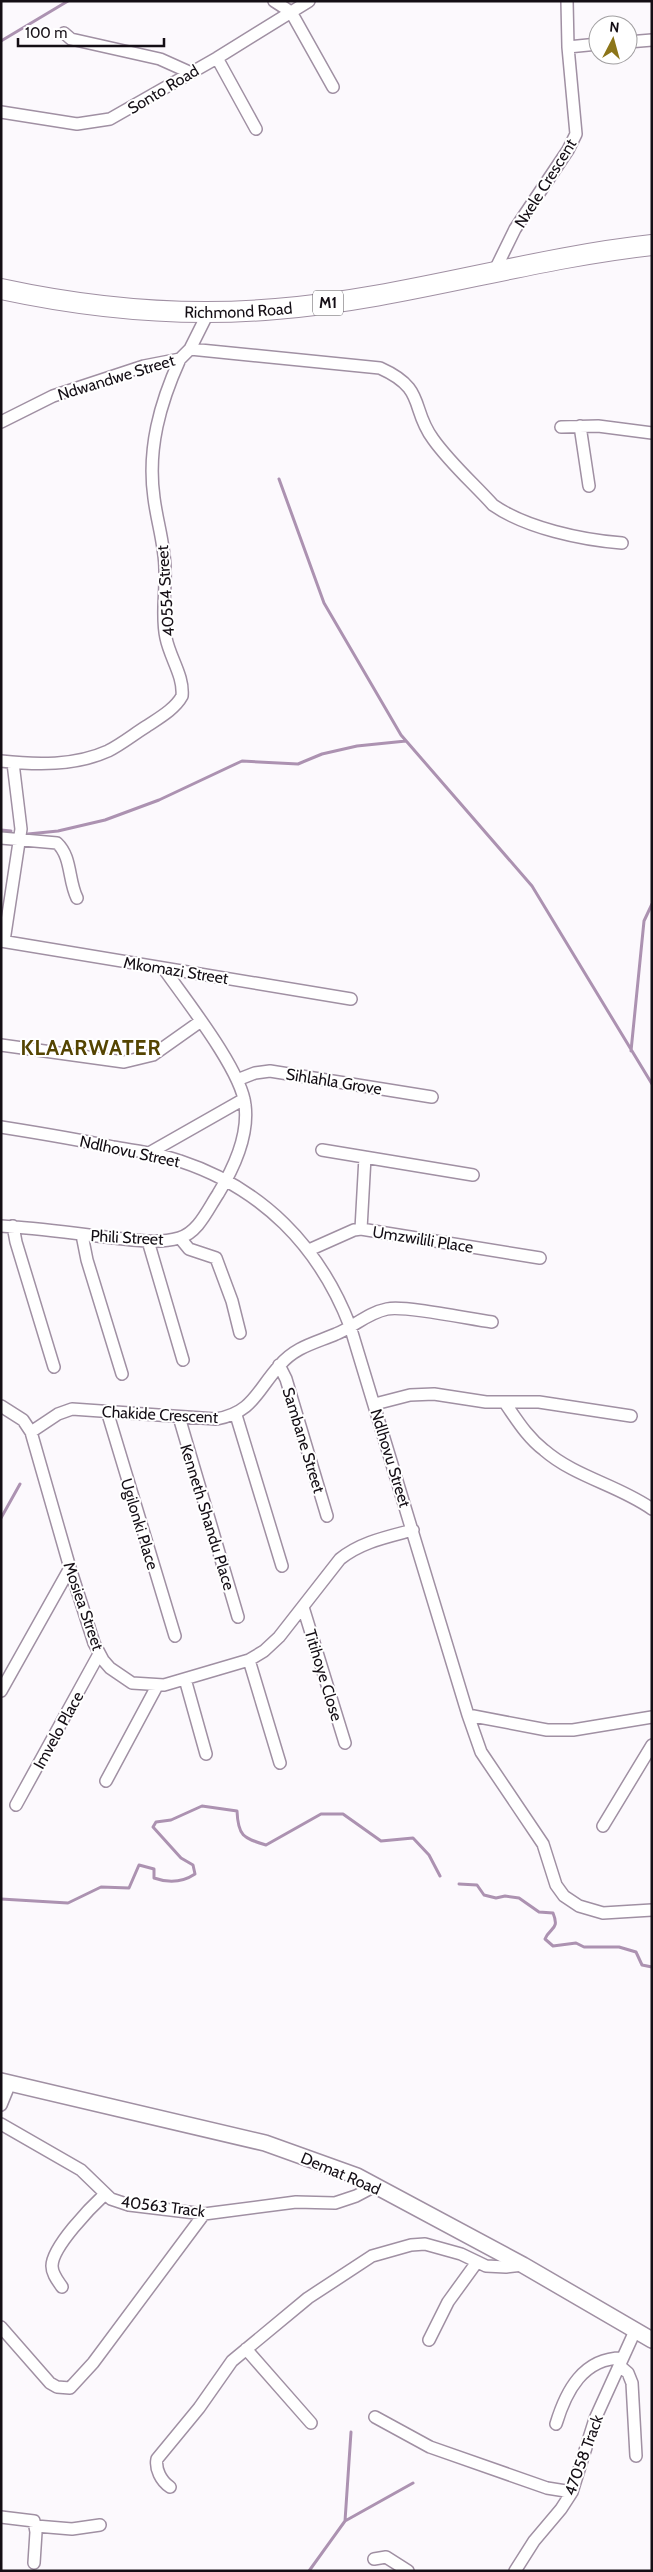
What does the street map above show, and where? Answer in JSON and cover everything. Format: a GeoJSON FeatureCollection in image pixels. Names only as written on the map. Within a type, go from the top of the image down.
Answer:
{"type":"FeatureCollection","features":[{"type":"Feature","properties":{"kind":"highway","name":"Richmond Road"},"geometry":{"type":"LineString","coordinates":[[1,289],[34,296],[132,308],[209,311],[275,310],[337,302],[494,272],[652,245]]}},
{"type":"Feature","properties":{"kind":"street"},"geometry":{"type":"LineString","coordinates":[[274,1],[291,12],[333,87]]}},
{"type":"Feature","properties":{"kind":"street","name":"Sonto Road"},"geometry":{"type":"LineString","coordinates":[[1,112],[77,124],[97,123],[127,111],[309,1]]}},
{"type":"Feature","properties":{"kind":"street","name":"Nxele Crescent"},"geometry":{"type":"LineString","coordinates":[[494,272],[515,229],[568,150],[576,134],[568,47],[567,1]]}},
{"type":"Feature","properties":{"kind":"street"},"geometry":{"type":"LineString","coordinates":[[64,33],[71,39],[160,59],[189,72]]}},
{"type":"Feature","properties":{"kind":"street"},"geometry":{"type":"LineString","coordinates":[[638,41],[652,40]]}},
{"type":"Feature","properties":{"kind":"street"},"geometry":{"type":"LineString","coordinates":[[568,47],[588,45]]}},
{"type":"Feature","properties":{"kind":"street"},"geometry":{"type":"LineString","coordinates":[[217,58],[256,129]]}},
{"type":"Feature","properties":{"kind":"street","name":"Ndwandwe Street"},"geometry":{"type":"LineString","coordinates":[[1,422],[53,396],[144,366],[180,358],[190,349],[209,311]]}},
{"type":"Feature","properties":{"kind":"street"},"geometry":{"type":"LineString","coordinates":[[190,349],[253,357],[365,365],[386,371],[405,382],[413,393],[432,437],[493,504],[503,512],[525,521],[590,541],[622,543]]}},
{"type":"Feature","properties":{"kind":"street","name":"40554 Street"},"geometry":{"type":"LineString","coordinates":[[7,762],[56,764],[94,757],[110,750],[154,722],[173,708],[182,696],[178,672],[166,639],[164,619],[166,569],[154,498],[152,458],[159,414],[167,388],[180,358]]}},
{"type":"Feature","properties":{"kind":"street"},"geometry":{"type":"LineString","coordinates":[[580,426],[588,486]]}},
{"type":"Feature","properties":{"kind":"street"},"geometry":{"type":"LineString","coordinates":[[561,427],[580,426],[652,433]]}},
{"type":"Feature","properties":{"kind":"street"},"geometry":{"type":"LineString","coordinates":[[3,941],[20,840],[20,804],[7,762]]}},
{"type":"Feature","properties":{"kind":"street"},"geometry":{"type":"LineString","coordinates":[[1,838],[48,840],[60,845],[67,860],[71,886],[77,898]]}},
{"type":"Feature","properties":{"kind":"street","name":"Mkomazi Street"},"geometry":{"type":"LineString","coordinates":[[3,941],[350,999]]}},
{"type":"Feature","properties":{"kind":"street","name":"Phili Street"},"geometry":{"type":"LineString","coordinates":[[7,1226],[148,1241],[180,1238],[196,1228],[226,1180],[234,1166],[245,1124],[244,1099],[237,1080],[201,1022],[164,969]]}},
{"type":"Feature","properties":{"kind":"street"},"geometry":{"type":"LineString","coordinates":[[1,1045],[124,1062],[153,1055],[201,1022]]}},
{"type":"Feature","properties":{"kind":"street","name":"Sihlahla Grove"},"geometry":{"type":"LineString","coordinates":[[237,1080],[255,1073],[270,1071],[432,1097]]}},
{"type":"Feature","properties":{"kind":"street"},"geometry":{"type":"LineString","coordinates":[[149,1153],[244,1099]]}},
{"type":"Feature","properties":{"kind":"street","name":"Ndlhovu Street"},"geometry":{"type":"LineString","coordinates":[[1,1127],[149,1153],[178,1160],[226,1180],[278,1217],[309,1250],[325,1272],[350,1326],[468,1715],[481,1752],[543,1844],[556,1885],[564,1896],[580,1906],[602,1913],[652,1910]]}},
{"type":"Feature","properties":{"kind":"street"},"geometry":{"type":"LineString","coordinates":[[322,1150],[473,1175]]}},
{"type":"Feature","properties":{"kind":"street"},"geometry":{"type":"LineString","coordinates":[[361,1229],[365,1157]]}},
{"type":"Feature","properties":{"kind":"street"},"geometry":{"type":"LineString","coordinates":[[7,1226],[16,1242],[54,1367]]}},
{"type":"Feature","properties":{"kind":"street","name":"Umzwilili Place"},"geometry":{"type":"LineString","coordinates":[[309,1250],[354,1230],[361,1229],[540,1258]]}},
{"type":"Feature","properties":{"kind":"street"},"geometry":{"type":"LineString","coordinates":[[82,1235],[87,1260],[122,1374]]}},
{"type":"Feature","properties":{"kind":"street"},"geometry":{"type":"LineString","coordinates":[[180,1238],[189,1249],[216,1258],[232,1301],[240,1333]]}},
{"type":"Feature","properties":{"kind":"street"},"geometry":{"type":"LineString","coordinates":[[148,1241],[183,1360]]}},
{"type":"Feature","properties":{"kind":"street","name":"Chakide Crescent"},"geometry":{"type":"LineString","coordinates":[[31,1432],[66,1410],[107,1411],[216,1420],[236,1415],[247,1406],[290,1354],[367,1316],[394,1308],[492,1322]]}},
{"type":"Feature","properties":{"kind":"street","name":"Sambane Street"},"geometry":{"type":"LineString","coordinates":[[279,1365],[286,1379],[327,1516]]}},
{"type":"Feature","properties":{"kind":"street"},"geometry":{"type":"LineString","coordinates":[[375,1404],[410,1395],[434,1394],[505,1403],[539,1402],[631,1416]]}},
{"type":"Feature","properties":{"kind":"street"},"geometry":{"type":"LineString","coordinates":[[505,1403],[523,1429],[544,1451],[572,1469],[652,1509]]}},
{"type":"Feature","properties":{"kind":"street","name":"Mosiea Street"},"geometry":{"type":"LineString","coordinates":[[1,1406],[23,1420],[31,1432],[70,1568],[99,1654],[110,1668],[132,1683],[157,1686],[249,1660],[264,1651],[279,1638],[340,1559],[366,1543],[413,1530]]}},
{"type":"Feature","properties":{"kind":"street","name":"Ugilonki Place"},"geometry":{"type":"LineString","coordinates":[[107,1411],[175,1636]]}},
{"type":"Feature","properties":{"kind":"street"},"geometry":{"type":"LineString","coordinates":[[236,1415],[282,1566]]}},
{"type":"Feature","properties":{"kind":"street","name":"Kenneth Shandu Place"},"geometry":{"type":"LineString","coordinates":[[179,1417],[238,1617]]}},
{"type":"Feature","properties":{"kind":"street"},"geometry":{"type":"LineString","coordinates":[[1,1691],[70,1568]]}},
{"type":"Feature","properties":{"kind":"street","name":"Titihoye Close"},"geometry":{"type":"LineString","coordinates":[[303,1607],[344,1743]]}},
{"type":"Feature","properties":{"kind":"street","name":"Imvelo Place"},"geometry":{"type":"LineString","coordinates":[[16,1805],[99,1654]]}},
{"type":"Feature","properties":{"kind":"street"},"geometry":{"type":"LineString","coordinates":[[249,1660],[280,1763]]}},
{"type":"Feature","properties":{"kind":"street"},"geometry":{"type":"LineString","coordinates":[[185,1679],[206,1754]]}},
{"type":"Feature","properties":{"kind":"street"},"geometry":{"type":"LineString","coordinates":[[106,1781],[157,1686]]}},
{"type":"Feature","properties":{"kind":"street"},"geometry":{"type":"LineString","coordinates":[[468,1715],[526,1727],[556,1730],[573,1730],[652,1717]]}},
{"type":"Feature","properties":{"kind":"street"},"geometry":{"type":"LineString","coordinates":[[602,1826],[652,1745]]}},
{"type":"Feature","properties":{"kind":"street"},"geometry":{"type":"LineString","coordinates":[[1,2105],[6,2082]]}},
{"type":"Feature","properties":{"kind":"street","name":"Demat Road"},"geometry":{"type":"LineString","coordinates":[[6,2082],[265,2143],[358,2176],[522,2265],[652,2340]]}},
{"type":"Feature","properties":{"kind":"street","name":"40563 Track"},"geometry":{"type":"LineString","coordinates":[[1,2124],[81,2170],[105,2194],[118,2203],[129,2205],[204,2214],[296,2202],[335,2203],[356,2196],[375,2186]]}},
{"type":"Feature","properties":{"kind":"street"},"geometry":{"type":"LineString","coordinates":[[62,2287],[52,2268],[56,2253],[80,2218],[105,2194]]}},
{"type":"Feature","properties":{"kind":"street"},"geometry":{"type":"LineString","coordinates":[[1,2327],[50,2383],[57,2387],[70,2388],[93,2363],[204,2214]]}},
{"type":"Feature","properties":{"kind":"street"},"geometry":{"type":"LineString","coordinates":[[170,2487],[165,2483],[157,2469],[157,2459],[199,2408],[232,2362],[308,2298],[372,2256],[411,2245],[424,2244],[462,2254],[477,2262],[497,2267],[522,2265]]}},
{"type":"Feature","properties":{"kind":"street"},"geometry":{"type":"LineString","coordinates":[[429,2340],[448,2302],[477,2262]]}},
{"type":"Feature","properties":{"kind":"street","name":"47058 Track"},"geometry":{"type":"LineString","coordinates":[[515,2571],[534,2541],[561,2509],[572,2492],[595,2419],[636,2331]]}},
{"type":"Feature","properties":{"kind":"street"},"geometry":{"type":"LineString","coordinates":[[246,2349],[311,2423]]}},
{"type":"Feature","properties":{"kind":"street"},"geometry":{"type":"LineString","coordinates":[[556,2424],[562,2403],[583,2372],[604,2360],[621,2362],[632,2383],[636,2456]]}},
{"type":"Feature","properties":{"kind":"street"},"geometry":{"type":"LineString","coordinates":[[375,2417],[430,2447],[547,2488],[572,2492]]}},
{"type":"Feature","properties":{"kind":"street"},"geometry":{"type":"LineString","coordinates":[[1,2517],[30,2520],[36,2526],[72,2529],[100,2526]]}},
{"type":"Feature","properties":{"kind":"street"},"geometry":{"type":"LineString","coordinates":[[34,2563],[36,2526]]}},
{"type":"Feature","properties":{"kind":"street"},"geometry":{"type":"LineString","coordinates":[[374,2559],[386,2557],[408,2571]]}},
{"type":"Feature","properties":{"kind":"waterway"},"geometry":{"type":"LineString","coordinates":[[1,41],[68,1]]}},
{"type":"Feature","properties":{"kind":"waterway"},"geometry":{"type":"LineString","coordinates":[[279,479],[324,603],[401,735],[532,886],[652,1084]]}},
{"type":"Feature","properties":{"kind":"waterway"},"geometry":{"type":"LineString","coordinates":[[28,834],[58,831],[105,820],[159,800],[242,761],[298,764],[322,754],[357,746],[406,741]]}},
{"type":"Feature","properties":{"kind":"waterway"},"geometry":{"type":"LineString","coordinates":[[1,830],[11,831]]}},
{"type":"Feature","properties":{"kind":"waterway"},"geometry":{"type":"LineString","coordinates":[[631,1051],[644,921],[652,904]]}},
{"type":"Feature","properties":{"kind":"waterway"},"geometry":{"type":"LineString","coordinates":[[1,1518],[20,1484]]}},
{"type":"Feature","properties":{"kind":"waterway"},"geometry":{"type":"LineString","coordinates":[[1,1899],[68,1903],[101,1887],[129,1888],[139,1865],[154,1869],[154,1878],[159,1880],[175,1881],[186,1879],[195,1874],[193,1865],[181,1858],[153,1827],[156,1822],[171,1820],[202,1806],[237,1811],[239,1826],[243,1835],[266,1845],[321,1814],[343,1814],[381,1841],[413,1838],[429,1855],[440,1876]]}},
{"type":"Feature","properties":{"kind":"waterway"},"geometry":{"type":"LineString","coordinates":[[459,1884],[477,1885],[484,1895],[496,1898],[505,1896],[519,1898],[539,1912],[553,1913],[555,1926],[545,1939],[553,1946],[576,1943],[584,1947],[619,1947],[636,1952],[642,1965],[652,1967]]}},
{"type":"Feature","properties":{"kind":"waterway"},"geometry":{"type":"LineString","coordinates":[[345,2521],[351,2432]]}},
{"type":"Feature","properties":{"kind":"waterway"},"geometry":{"type":"LineString","coordinates":[[309,2571],[345,2521],[413,2483]]}},
{"type":"Feature","properties":{"kind":"district","name":"KLAARWATER"},"geometry":{"type":"Point","coordinates":[91,1048]}}]}
